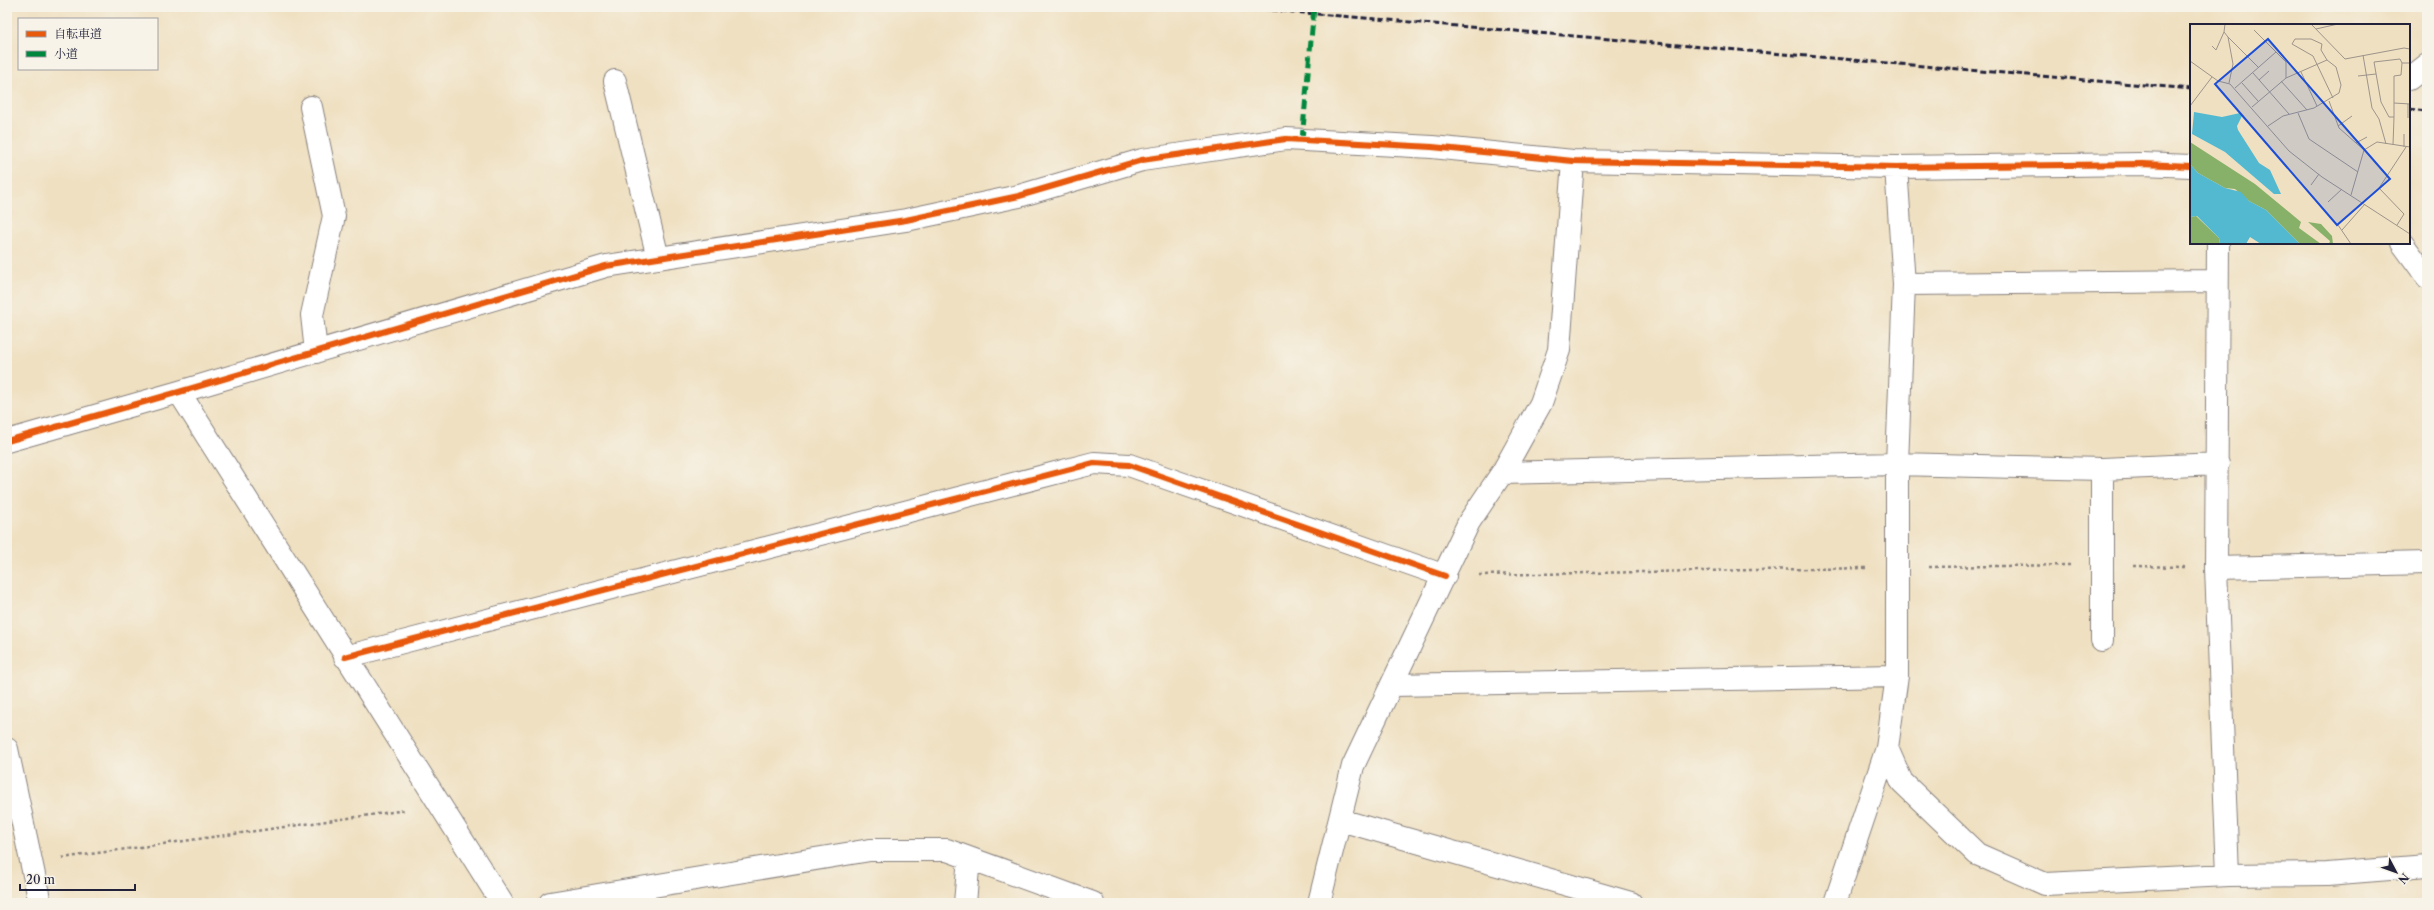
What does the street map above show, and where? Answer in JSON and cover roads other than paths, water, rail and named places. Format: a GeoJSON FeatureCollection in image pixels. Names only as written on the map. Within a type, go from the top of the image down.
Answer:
{"type":"FeatureCollection","features":[{"type":"Feature","properties":{"kind":"street"},"geometry":{"type":"LineString","coordinates":[[2410,78],[2427,65]]}},
{"type":"Feature","properties":{"kind":"street"},"geometry":{"type":"LineString","coordinates":[[615,81],[658,258]]}},
{"type":"Feature","properties":{"kind":"street"},"geometry":{"type":"LineString","coordinates":[[311,107],[334,216],[312,314],[316,352]]}},
{"type":"Feature","properties":{"kind":"street"},"geometry":{"type":"LineString","coordinates":[[7,441],[316,352],[606,266],[906,220],[1019,196],[1142,160],[1286,139],[1432,146],[1573,161],[1896,167],[2142,164],[2190,166]]}},
{"type":"Feature","properties":{"kind":"street"},"geometry":{"type":"LineString","coordinates":[[1319,903],[1352,766],[1393,685],[1469,522],[1502,472],[1541,403],[1559,350],[1573,161]]}},
{"type":"Feature","properties":{"kind":"street"},"geometry":{"type":"LineString","coordinates":[[1835,903],[1887,748],[1897,676],[1897,464],[1904,284],[1896,167]]}},
{"type":"Feature","properties":{"kind":"street"},"geometry":{"type":"LineString","coordinates":[[2218,244],[2218,464],[2216,568],[2228,875]]}},
{"type":"Feature","properties":{"kind":"street"},"geometry":{"type":"LineString","coordinates":[[2403,244],[2427,277]]}},
{"type":"Feature","properties":{"kind":"street"},"geometry":{"type":"LineString","coordinates":[[1904,284],[2218,281]]}},
{"type":"Feature","properties":{"kind":"street"},"geometry":{"type":"LineString","coordinates":[[179,392],[200,422],[345,657],[502,903]]}},
{"type":"Feature","properties":{"kind":"street"},"geometry":{"type":"LineString","coordinates":[[345,657],[1094,463],[1129,465],[1445,576]]}},
{"type":"Feature","properties":{"kind":"street"},"geometry":{"type":"LineString","coordinates":[[1502,472],[1897,464],[2102,469],[2218,464]]}},
{"type":"Feature","properties":{"kind":"street"},"geometry":{"type":"LineString","coordinates":[[2102,469],[2102,640]]}},
{"type":"Feature","properties":{"kind":"street"},"geometry":{"type":"LineString","coordinates":[[2216,568],[2427,563]]}},
{"type":"Feature","properties":{"kind":"street"},"geometry":{"type":"LineString","coordinates":[[1393,685],[1897,676]]}},
{"type":"Feature","properties":{"kind":"street"},"geometry":{"type":"LineString","coordinates":[[1887,748],[1902,782],[1977,854],[2045,884],[2228,875],[2327,874],[2427,866]]}},
{"type":"Feature","properties":{"kind":"street"},"geometry":{"type":"LineString","coordinates":[[7,749],[40,903]]}},
{"type":"Feature","properties":{"kind":"street"},"geometry":{"type":"LineString","coordinates":[[1340,820],[1631,903]]}},
{"type":"Feature","properties":{"kind":"street"},"geometry":{"type":"LineString","coordinates":[[550,903],[644,895],[870,850],[947,850],[1093,903]]}},
{"type":"Feature","properties":{"kind":"street"},"geometry":{"type":"LineString","coordinates":[[965,903],[968,858]]}},
{"type":"Feature","properties":{"kind":"railway"},"geometry":{"type":"LineString","coordinates":[[1236,7],[2190,89]]}},
{"type":"Feature","properties":{"kind":"railway"},"geometry":{"type":"LineString","coordinates":[[2410,109],[2427,111]]}}]}
